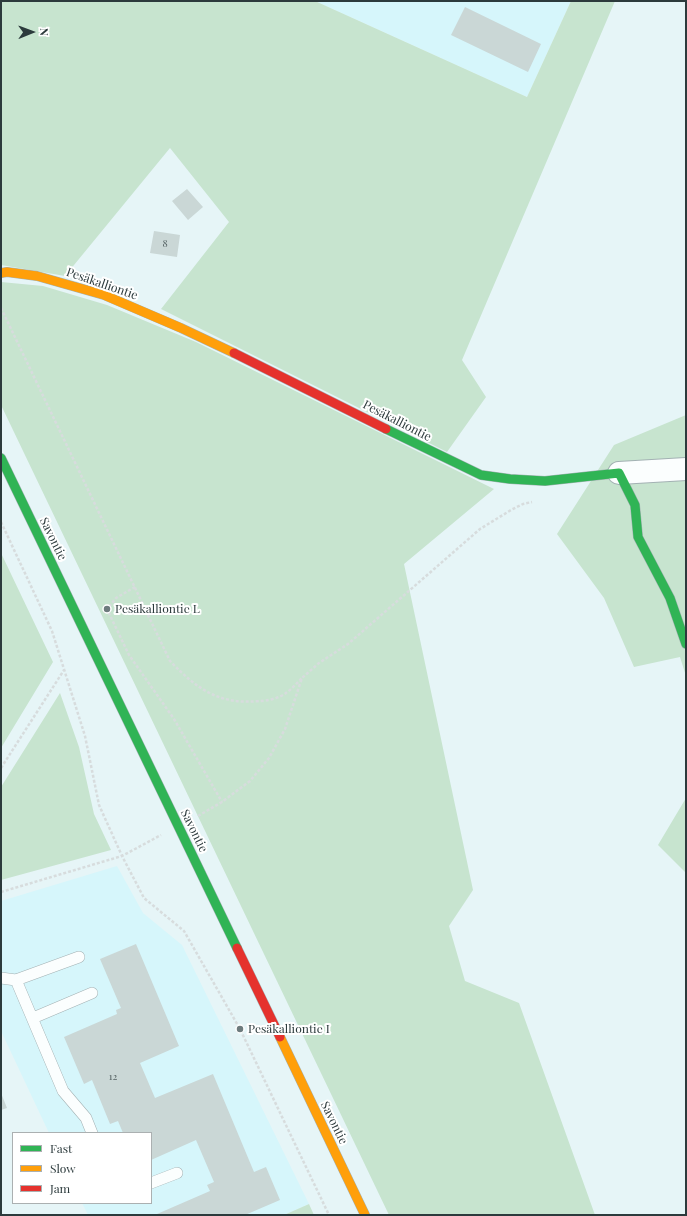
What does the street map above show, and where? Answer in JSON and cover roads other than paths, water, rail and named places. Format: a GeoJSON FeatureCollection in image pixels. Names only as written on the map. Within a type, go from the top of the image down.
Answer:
{"type":"FeatureCollection","features":[{"type":"Feature","properties":{"kind":"street","name":"Pesäkalliontie"},"geometry":{"type":"LineString","coordinates":[[1,273],[7,272],[37,276],[104,295],[181,328],[260,365],[440,456],[481,475],[510,479],[545,481],[619,473]]}},
{"type":"Feature","properties":{"kind":"street","name":"Savontie"},"geometry":{"type":"LineString","coordinates":[[1,458],[365,1215]]}},
{"type":"Feature","properties":{"kind":"street"},"geometry":{"type":"LineString","coordinates":[[686,469],[619,473],[634,505],[638,537],[670,598],[686,644]]}},
{"type":"Feature","properties":{"kind":"lane"},"geometry":{"type":"LineString","coordinates":[[1,978],[16,980],[79,957]]}},
{"type":"Feature","properties":{"kind":"lane"},"geometry":{"type":"LineString","coordinates":[[16,980],[63,1091],[86,1118],[92,1132]]}},
{"type":"Feature","properties":{"kind":"lane"},"geometry":{"type":"LineString","coordinates":[[33,1018],[92,993]]}},
{"type":"Feature","properties":{"kind":"lane"},"geometry":{"type":"LineString","coordinates":[[152,1183],[177,1173]]}},
{"type":"Feature","properties":{"kind":"place","name":"Pesäkalliontie L"},"geometry":{"type":"Point","coordinates":[107,609]}},
{"type":"Feature","properties":{"kind":"place","name":"Pesäkalliontie I"},"geometry":{"type":"Point","coordinates":[240,1029]}}]}
